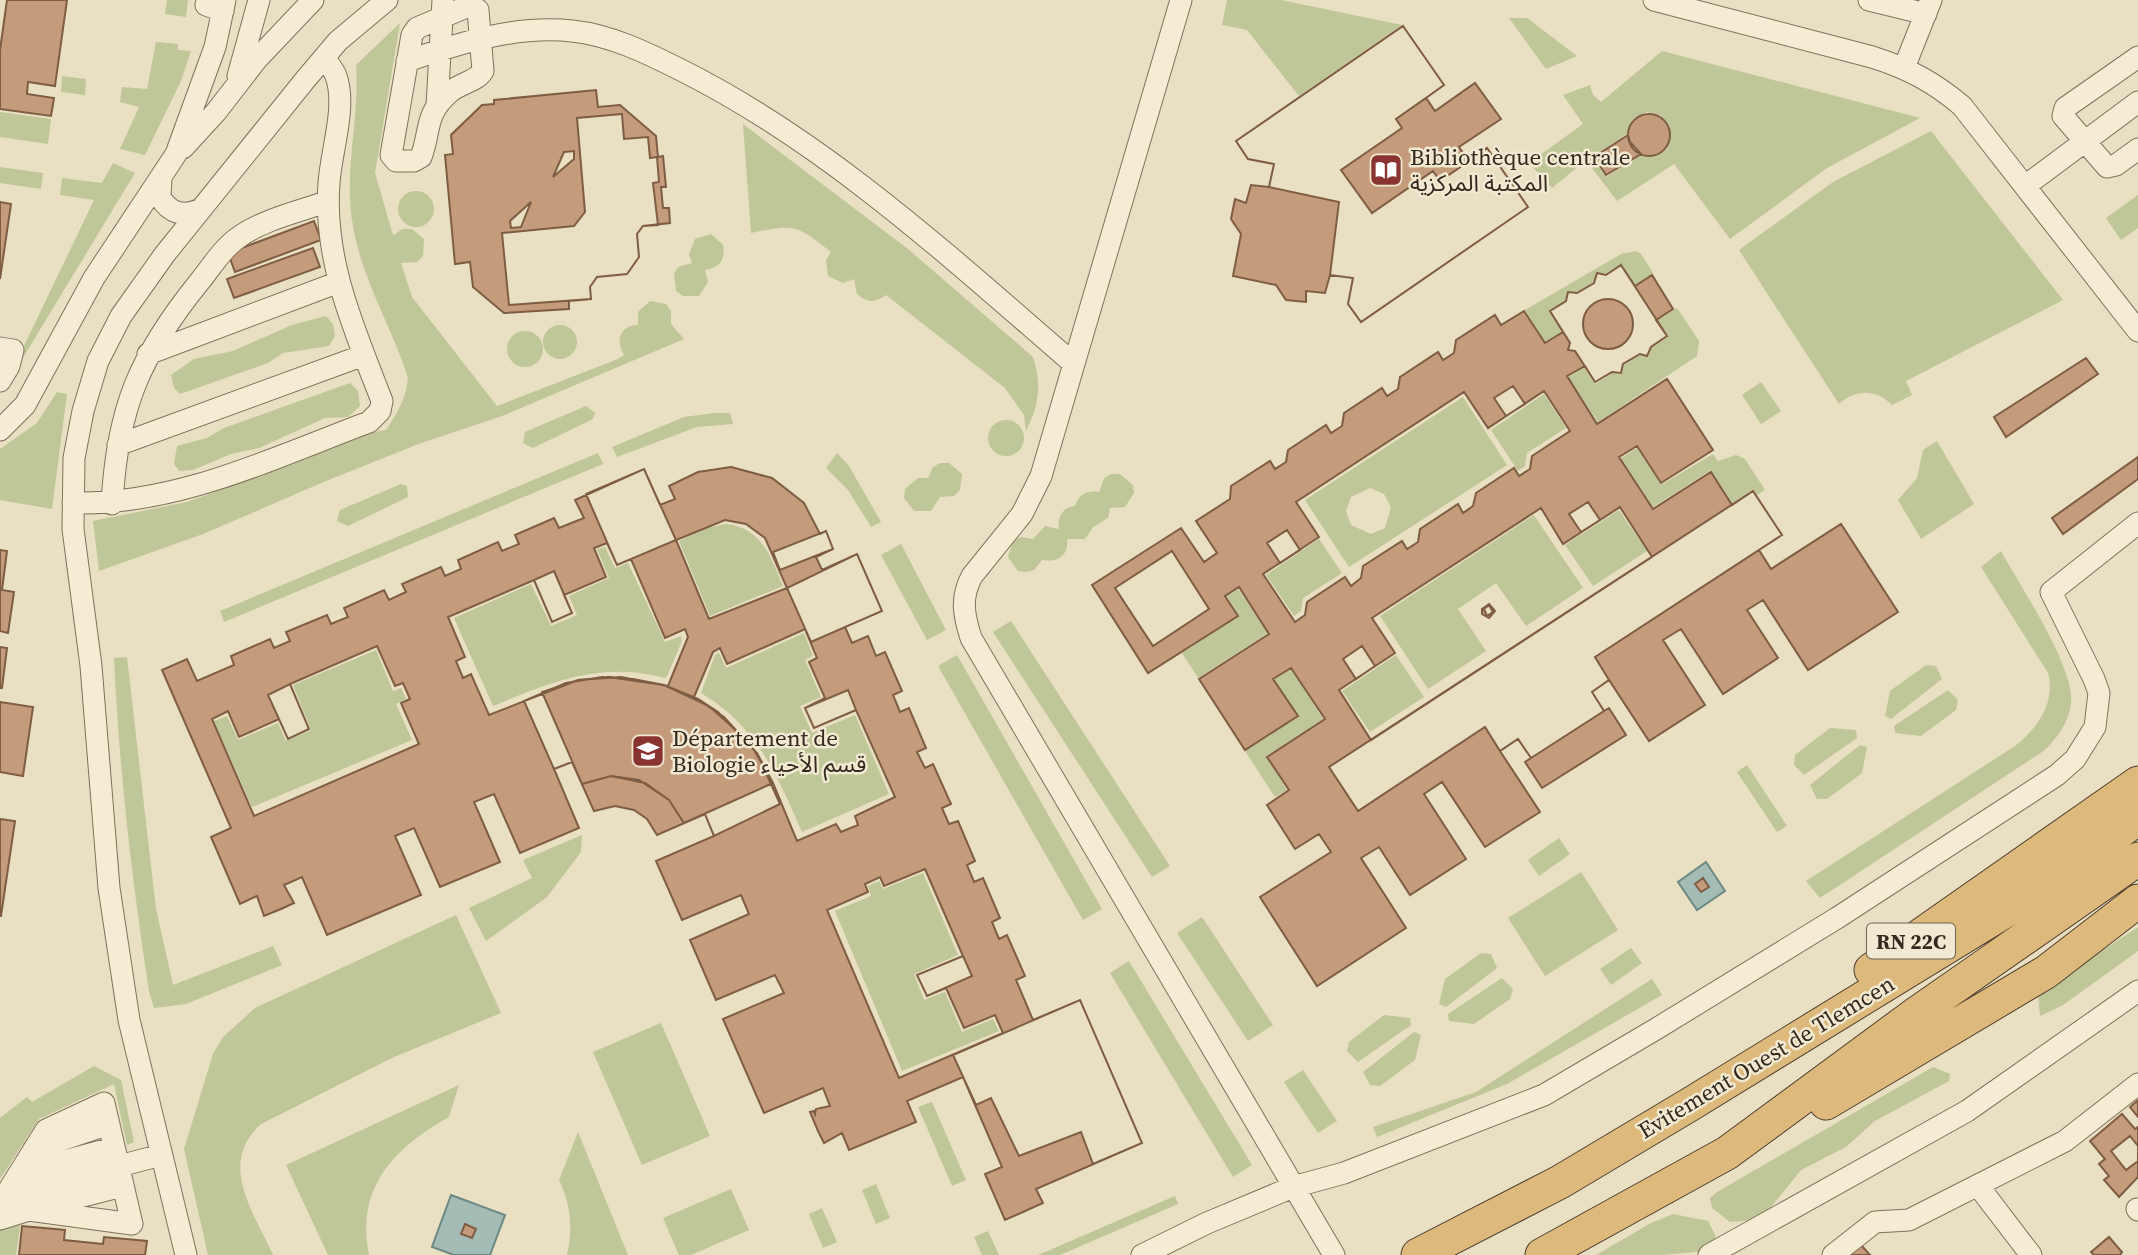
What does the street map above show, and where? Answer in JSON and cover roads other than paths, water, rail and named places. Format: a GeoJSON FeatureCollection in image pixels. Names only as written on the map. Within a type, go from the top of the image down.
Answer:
{"type":"FeatureCollection","features":[{"type":"Feature","properties":{"kind":"highway","name":"RN 22C"},"geometry":{"type":"LineString","coordinates":[[1689,1105],[1836,994],[2138,783]]}},
{"type":"Feature","properties":{"kind":"highway","name":"Evitement Ouest de Tlemcen"},"geometry":{"type":"LineString","coordinates":[[1418,1255],[1560,1182],[1689,1105],[2051,883],[2138,818]]}},
{"type":"Feature","properties":{"kind":"highway","name":"Evitement Ouest de Tlemcen"},"geometry":{"type":"LineString","coordinates":[[1542,1255],[1727,1153],[1917,1013],[2138,859]]}},
{"type":"Feature","properties":{"kind":"highway","name":"RN 22C"},"geometry":{"type":"LineString","coordinates":[[1727,1153],[1814,1110],[2046,972],[2138,901]]}},
{"type":"Feature","properties":{"kind":"street"},"geometry":{"type":"LineString","coordinates":[[235,88],[259,0]]}},
{"type":"Feature","properties":{"kind":"street"},"geometry":{"type":"LineString","coordinates":[[285,31],[293,0]]}},
{"type":"Feature","properties":{"kind":"street"},"geometry":{"type":"LineString","coordinates":[[0,430],[25,405],[94,278],[177,154],[257,59],[313,0]]}},
{"type":"Feature","properties":{"kind":"street"},"geometry":{"type":"LineString","coordinates":[[186,1255],[129,1020],[110,888],[91,666],[73,529],[74,458],[83,411],[98,361],[121,316],[201,209],[338,41],[387,0]]}},
{"type":"Feature","properties":{"kind":"street"},"geometry":{"type":"LineString","coordinates":[[1181,0],[1033,496],[1022,514],[972,576],[966,587],[964,616],[971,638],[1334,1255]]}},
{"type":"Feature","properties":{"kind":"street"},"geometry":{"type":"LineString","coordinates":[[1654,0],[1904,68],[1936,84],[1962,106],[2138,331]]}},
{"type":"Feature","properties":{"kind":"street"},"geometry":{"type":"LineString","coordinates":[[1874,1],[1928,7],[1904,68]]}},
{"type":"Feature","properties":{"kind":"street"},"geometry":{"type":"LineString","coordinates":[[177,154],[215,47],[218,4]]}},
{"type":"Feature","properties":{"kind":"street"},"geometry":{"type":"LineString","coordinates":[[474,5],[478,10],[480,37],[481,75],[450,92],[437,106],[429,119],[421,157],[414,161],[393,159],[407,61],[415,31],[443,8],[474,5]]}},
{"type":"Feature","properties":{"kind":"street"},"geometry":{"type":"LineString","coordinates":[[437,106],[443,8]]}},
{"type":"Feature","properties":{"kind":"street"},"geometry":{"type":"LineString","coordinates":[[407,61],[480,37],[572,31],[635,47],[719,89],[827,161],[935,244],[1074,364]]}},
{"type":"Feature","properties":{"kind":"street"},"geometry":{"type":"LineString","coordinates":[[2138,57],[2065,108],[2065,120],[2107,167],[2116,165],[2138,149]]}},
{"type":"Feature","properties":{"kind":"street"},"geometry":{"type":"LineString","coordinates":[[74,503],[112,504],[188,489],[369,422],[380,411],[382,401],[331,253],[328,201],[338,99],[336,76],[324,58]]}},
{"type":"Feature","properties":{"kind":"street"},"geometry":{"type":"LineString","coordinates":[[2025,186],[2138,102]]}},
{"type":"Feature","properties":{"kind":"street"},"geometry":{"type":"LineString","coordinates":[[160,178],[160,197],[177,221],[175,242]]}},
{"type":"Feature","properties":{"kind":"street"},"geometry":{"type":"LineString","coordinates":[[112,504],[118,445],[126,405],[148,354],[191,292],[237,238],[328,201]]}},
{"type":"Feature","properties":{"kind":"street"},"geometry":{"type":"LineString","coordinates":[[142,206],[158,203],[183,214],[201,209]]}},
{"type":"Feature","properties":{"kind":"street"},"geometry":{"type":"LineString","coordinates":[[148,354],[339,282]]}},
{"type":"Feature","properties":{"kind":"street"},"geometry":{"type":"LineString","coordinates":[[118,445],[364,355]]}},
{"type":"Feature","properties":{"kind":"street"},"geometry":{"type":"LineString","coordinates":[[1142,1255],[1207,1223],[1293,1187],[1344,1173],[1544,1095],[1837,918],[2057,775],[2075,759],[2090,738],[2099,710],[2099,693],[2075,637],[2051,592],[2138,523]]}},
{"type":"Feature","properties":{"kind":"street"},"geometry":{"type":"LineString","coordinates":[[1710,1255],[1967,1111],[2043,1061],[2138,991]]}},
{"type":"Feature","properties":{"kind":"street"},"geometry":{"type":"LineString","coordinates":[[1833,1255],[1875,1222],[1909,1220],[2065,1141],[2138,1084]]}},
{"type":"Feature","properties":{"kind":"street"},"geometry":{"type":"LineString","coordinates":[[3,1200],[34,1149],[109,1124],[120,1176]]}},
{"type":"Feature","properties":{"kind":"street"},"geometry":{"type":"LineString","coordinates":[[0,1219],[120,1176],[161,1155]]}},
{"type":"Feature","properties":{"kind":"street"},"geometry":{"type":"LineString","coordinates":[[20,1173],[120,1176]]}},
{"type":"Feature","properties":{"kind":"street"},"geometry":{"type":"LineString","coordinates":[[3,1200],[120,1176]]}},
{"type":"Feature","properties":{"kind":"street"},"geometry":{"type":"LineString","coordinates":[[29,1210],[78,1216],[120,1176]]}},
{"type":"Feature","properties":{"kind":"street"},"geometry":{"type":"LineString","coordinates":[[1979,1186],[2031,1255]]}},
{"type":"Feature","properties":{"kind":"water"},"geometry":{"type":"Polygon","coordinates":[[[1706,862],[1725,891],[1697,910],[1678,882],[1706,862]]]}},
{"type":"Feature","properties":{"kind":"water"},"geometry":{"type":"Polygon","coordinates":[[[451,1195],[505,1215],[490,1255],[454,1255],[432,1247],[451,1195]]]}},
{"type":"Feature","properties":{"kind":"place","name":"Bibliothèque centrale المكتبة المركزية"},"geometry":{"type":"Point","coordinates":[1386,170]}},
{"type":"Feature","properties":{"kind":"place","name":"Département de Biologie قسم الأحياء"},"geometry":{"type":"Point","coordinates":[648,751]}}]}
